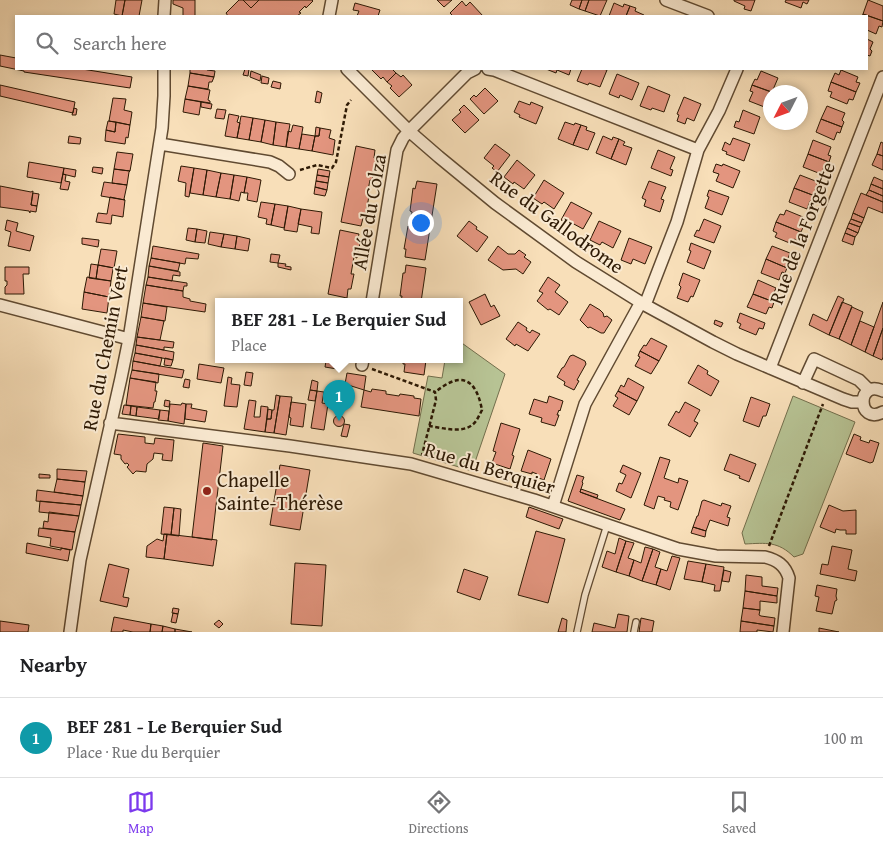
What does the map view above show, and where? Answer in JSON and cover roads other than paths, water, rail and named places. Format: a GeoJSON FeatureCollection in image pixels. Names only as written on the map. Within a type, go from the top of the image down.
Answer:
{"type":"FeatureCollection","features":[{"type":"Feature","properties":{"kind":"street"},"geometry":{"type":"LineString","coordinates":[[164,15],[165,0]]}},
{"type":"Feature","properties":{"kind":"street"},"geometry":{"type":"LineString","coordinates":[[329,15],[332,0]]}},
{"type":"Feature","properties":{"kind":"street"},"geometry":{"type":"LineString","coordinates":[[666,0],[705,15]]}},
{"type":"Feature","properties":{"kind":"street","name":"Rue du Chemin Vert"},"geometry":{"type":"LineString","coordinates":[[70,632],[80,560],[129,339],[160,144],[164,70]]}},
{"type":"Feature","properties":{"kind":"street","name":"Rue du Gallodrome"},"geometry":{"type":"LineString","coordinates":[[348,70],[409,131],[521,223],[576,262],[643,304],[713,342],[770,368]]}},
{"type":"Feature","properties":{"kind":"street","name":"Allée du Colza"},"geometry":{"type":"LineString","coordinates":[[373,298],[397,150],[409,131],[467,73],[473,70]]}},
{"type":"Feature","properties":{"kind":"street"},"geometry":{"type":"LineString","coordinates":[[494,70],[698,150]]}},
{"type":"Feature","properties":{"kind":"street"},"geometry":{"type":"LineString","coordinates":[[553,506],[582,410],[643,304],[677,222],[698,150],[719,111],[737,70]]}},
{"type":"Feature","properties":{"kind":"street","name":"Rue de la Forgette"},"geometry":{"type":"LineString","coordinates":[[770,368],[883,77]]}},
{"type":"Feature","properties":{"kind":"street"},"geometry":{"type":"LineString","coordinates":[[160,144],[270,162],[289,174]]}},
{"type":"Feature","properties":{"kind":"street"},"geometry":{"type":"LineString","coordinates":[[0,305],[129,339]]}},
{"type":"Feature","properties":{"kind":"street"},"geometry":{"type":"LineString","coordinates":[[803,382],[814,359],[859,380],[869,390]]}},
{"type":"Feature","properties":{"kind":"street"},"geometry":{"type":"LineString","coordinates":[[770,368],[848,401],[862,402]]}},
{"type":"Feature","properties":{"kind":"street"},"geometry":{"type":"LineString","coordinates":[[881,414],[870,414],[866,411],[862,402],[869,390],[875,388],[883,391]]}},
{"type":"Feature","properties":{"kind":"street","name":"Rue du Berquier"},"geometry":{"type":"LineString","coordinates":[[110,423],[282,445],[419,466],[553,506],[664,545],[716,556],[765,557],[772,559],[783,565],[789,578],[783,632]]}},
{"type":"Feature","properties":{"kind":"lane"},"geometry":{"type":"LineString","coordinates":[[577,632],[585,595],[607,525]]}},
{"type":"Feature","properties":{"kind":"lane"},"geometry":{"type":"LineString","coordinates":[[634,632],[636,622]]}},
{"type":"Feature","properties":{"kind":"place","name":"BEF 281 - Le Berquier Sud"},"geometry":{"type":"Point","coordinates":[339,421]}},
{"type":"Feature","properties":{"kind":"place","name":"Chapelle Sainte-Thérèse"},"geometry":{"type":"Point","coordinates":[207,491]}}]}
